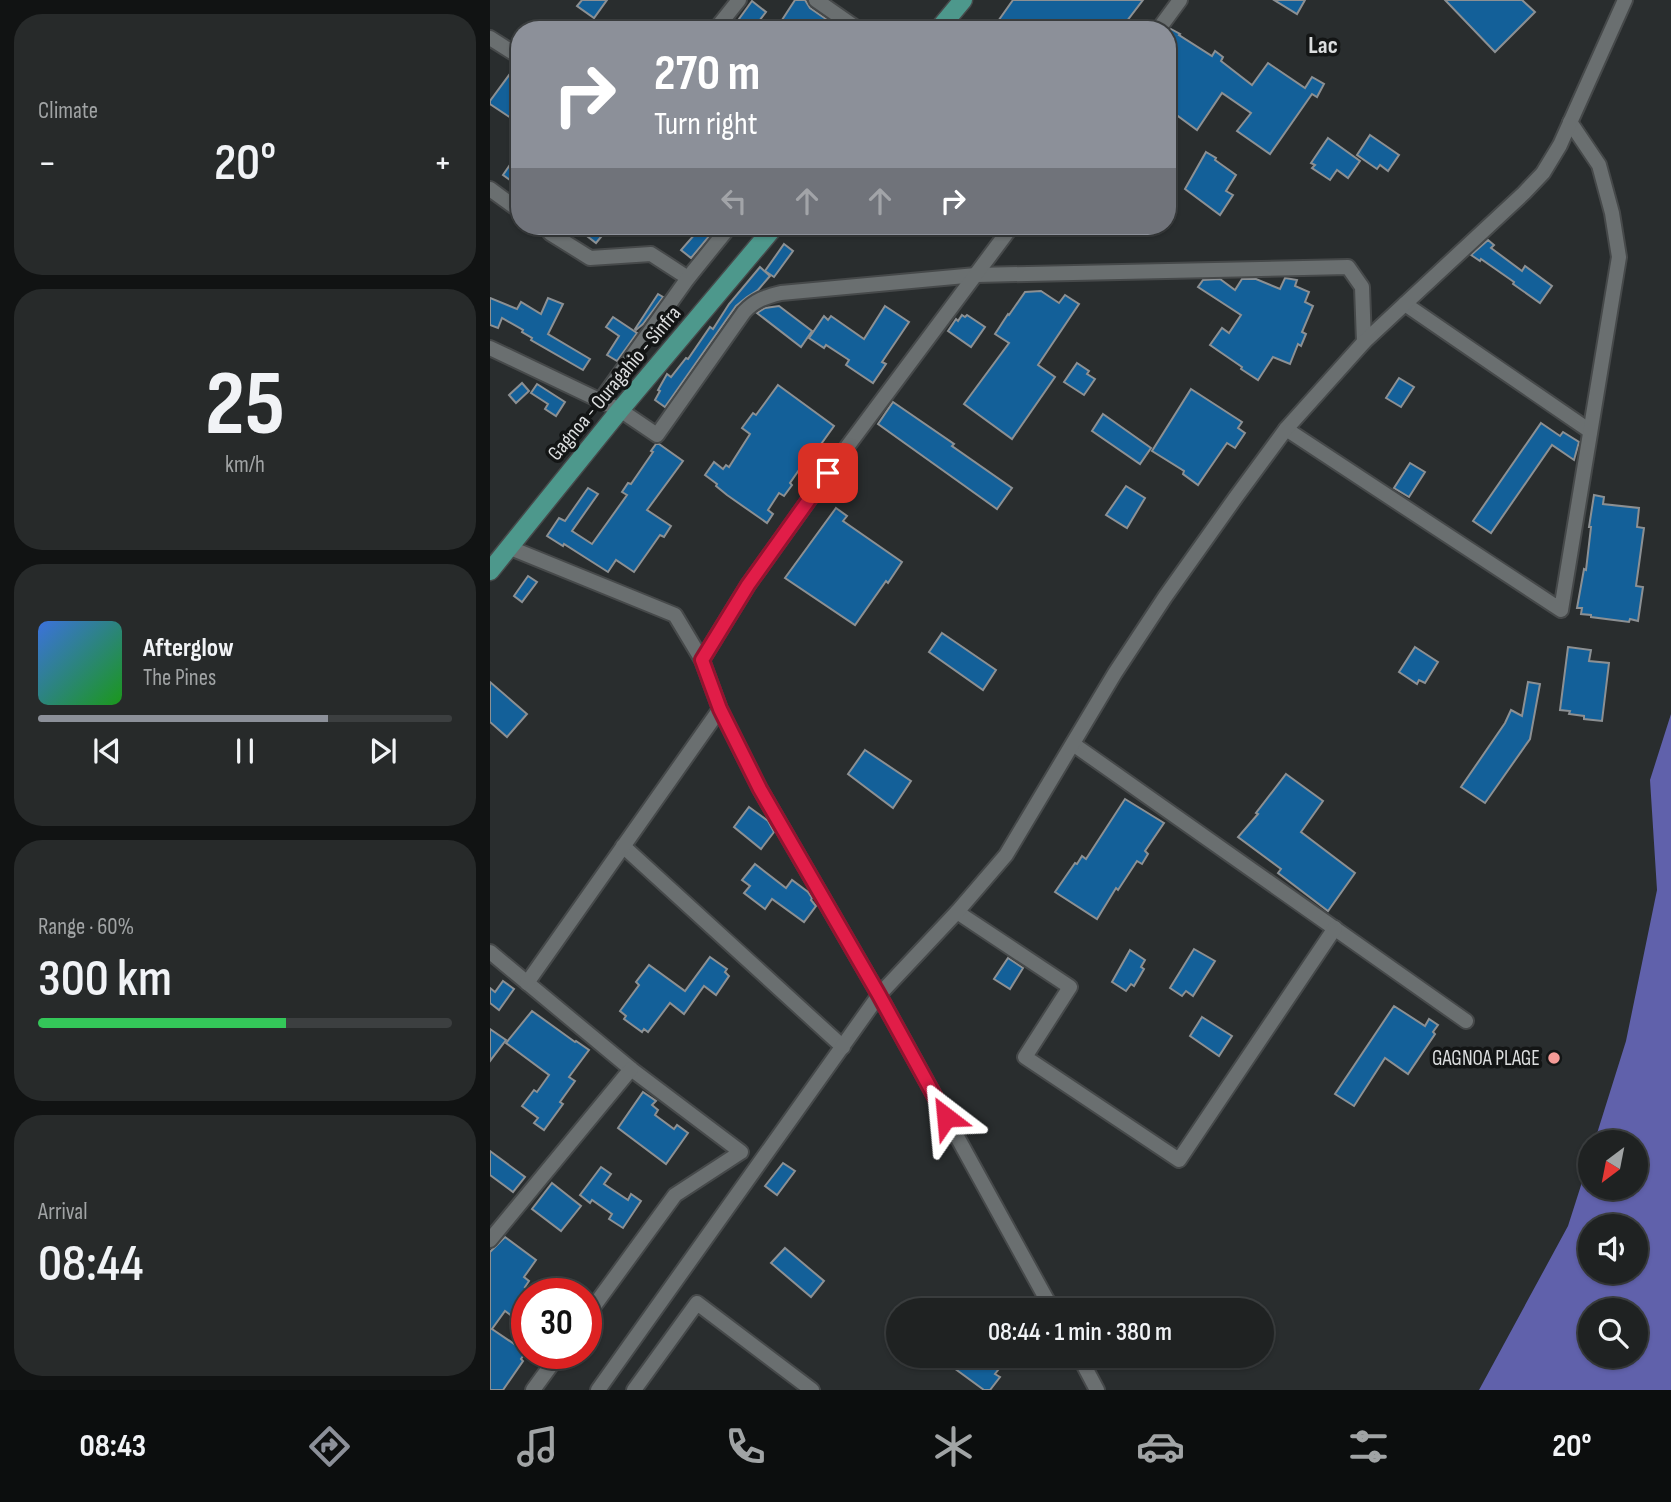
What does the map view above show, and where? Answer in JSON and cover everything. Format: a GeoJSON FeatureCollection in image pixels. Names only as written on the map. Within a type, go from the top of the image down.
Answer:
{"type":"FeatureCollection","features":[{"type":"Feature","properties":{"kind":"main road"},"geometry":{"type":"LineString","coordinates":[[945,21],[962,0]]}},
{"type":"Feature","properties":{"kind":"main road","name":"Gagnoa - Ouragahio - Sinfra"},"geometry":{"type":"LineString","coordinates":[[490,571],[620,410],[767,235]]}},
{"type":"Feature","properties":{"kind":"street"},"geometry":{"type":"LineString","coordinates":[[722,21],[739,0]]}},
{"type":"Feature","properties":{"kind":"street"},"geometry":{"type":"LineString","coordinates":[[816,0],[846,21]]}},
{"type":"Feature","properties":{"kind":"street"},"geometry":{"type":"LineString","coordinates":[[1165,21],[1180,0]]}},
{"type":"Feature","properties":{"kind":"street"},"geometry":{"type":"LineString","coordinates":[[597,1390],[879,995],[1006,855],[1165,597],[1286,429],[1364,342],[1543,173],[1560,145],[1625,0]]}},
{"type":"Feature","properties":{"kind":"street"},"geometry":{"type":"LineString","coordinates":[[490,38],[511,51]]}},
{"type":"Feature","properties":{"kind":"street"},"geometry":{"type":"LineString","coordinates":[[1286,429],[1561,610],[1619,257],[1612,213],[1599,165],[1570,122]]}},
{"type":"Feature","properties":{"kind":"street"},"geometry":{"type":"LineString","coordinates":[[490,189],[511,204]]}},
{"type":"Feature","properties":{"kind":"street"},"geometry":{"type":"LineString","coordinates":[[558,235],[590,258],[652,254],[688,278]]}},
{"type":"Feature","properties":{"kind":"street"},"geometry":{"type":"LineString","coordinates":[[601,400],[688,278],[723,235]]}},
{"type":"Feature","properties":{"kind":"street"},"geometry":{"type":"LineString","coordinates":[[702,660],[748,585],[1005,235]]}},
{"type":"Feature","properties":{"kind":"street"},"geometry":{"type":"LineString","coordinates":[[490,348],[601,400],[657,435],[744,312],[754,302],[781,293],[976,275],[1349,267],[1362,287],[1364,342]]}},
{"type":"Feature","properties":{"kind":"street"},"geometry":{"type":"LineString","coordinates":[[1405,304],[1590,431]]}},
{"type":"Feature","properties":{"kind":"street"},"geometry":{"type":"LineString","coordinates":[[508,547],[675,615],[702,660],[720,709],[760,789],[879,995],[1047,1298]]}},
{"type":"Feature","properties":{"kind":"street"},"geometry":{"type":"LineString","coordinates":[[527,983],[720,709]]}},
{"type":"Feature","properties":{"kind":"street"},"geometry":{"type":"LineString","coordinates":[[1073,744],[1466,1021]]}},
{"type":"Feature","properties":{"kind":"street"},"geometry":{"type":"LineString","coordinates":[[623,846],[843,1047]]}},
{"type":"Feature","properties":{"kind":"street"},"geometry":{"type":"LineString","coordinates":[[957,912],[1070,987],[1025,1057],[1179,1160],[1335,928]]}},
{"type":"Feature","properties":{"kind":"street"},"geometry":{"type":"LineString","coordinates":[[490,952],[631,1069],[741,1152],[675,1195],[602,1295]]}},
{"type":"Feature","properties":{"kind":"street"},"geometry":{"type":"LineString","coordinates":[[490,1240],[631,1069]]}},
{"type":"Feature","properties":{"kind":"street"},"geometry":{"type":"LineString","coordinates":[[634,1390],[697,1303],[812,1390]]}},
{"type":"Feature","properties":{"kind":"street"},"geometry":{"type":"LineString","coordinates":[[1085,1368],[1097,1390]]}},
{"type":"Feature","properties":{"kind":"street"},"geometry":{"type":"LineString","coordinates":[[533,1390],[548,1369]]}},
{"type":"Feature","properties":{"kind":"shaded area"},"geometry":{"type":"Polygon","coordinates":[[[1671,714],[1671,1390],[1479,1390],[1568,1226],[1578,1195],[1578,1200],[1648,1200],[1648,1130],[1598,1130],[1626,1041],[1657,890],[1650,780],[1671,714]]]}},
{"type":"Feature","properties":{"kind":"building"},"geometry":{"type":"Polygon","coordinates":[[[582,0],[607,0],[594,18],[577,6],[582,0]]]}},
{"type":"Feature","properties":{"kind":"building"},"geometry":{"type":"Polygon","coordinates":[[[795,0],[805,0],[810,8],[829,21],[783,21],[795,0]]]}},
{"type":"Feature","properties":{"kind":"building"},"geometry":{"type":"Polygon","coordinates":[[[1013,0],[1143,0],[1127,21],[998,21],[1013,0]]]}},
{"type":"Feature","properties":{"kind":"building"},"geometry":{"type":"Polygon","coordinates":[[[1274,0],[1305,0],[1297,14],[1274,0]]]}},
{"type":"Feature","properties":{"kind":"building"},"geometry":{"type":"Polygon","coordinates":[[[1445,0],[1522,0],[1535,12],[1495,52],[1445,0]]]}},
{"type":"Feature","properties":{"kind":"building"},"geometry":{"type":"Polygon","coordinates":[[[752,1],[766,12],[759,21],[738,21],[752,1]]]}},
{"type":"Feature","properties":{"kind":"building"},"geometry":{"type":"Polygon","coordinates":[[[1176,32],[1212,56],[1215,51],[1223,57],[1221,61],[1252,85],[1268,63],[1305,88],[1312,77],[1324,84],[1317,97],[1312,94],[1270,154],[1237,131],[1251,113],[1222,93],[1197,130],[1176,115],[1176,32]]]}},
{"type":"Feature","properties":{"kind":"building"},"geometry":{"type":"Polygon","coordinates":[[[511,72],[511,118],[490,104],[511,72]]]}},
{"type":"Feature","properties":{"kind":"building"},"geometry":{"type":"Polygon","coordinates":[[[1370,135],[1399,155],[1388,171],[1380,165],[1377,169],[1357,155],[1370,135]]]}},
{"type":"Feature","properties":{"kind":"building"},"geometry":{"type":"Polygon","coordinates":[[[1328,138],[1360,161],[1348,178],[1337,170],[1330,180],[1312,168],[1315,165],[1311,163],[1328,138]]]}},
{"type":"Feature","properties":{"kind":"building"},"geometry":{"type":"Polygon","coordinates":[[[1206,152],[1236,175],[1226,191],[1233,195],[1220,215],[1185,189],[1206,152]]]}},
{"type":"Feature","properties":{"kind":"building"},"geometry":{"type":"Polygon","coordinates":[[[511,163],[511,181],[503,175],[511,163]]]}},
{"type":"Feature","properties":{"kind":"building"},"geometry":{"type":"Polygon","coordinates":[[[586,235],[603,235],[596,243],[586,235]]]}},
{"type":"Feature","properties":{"kind":"building"},"geometry":{"type":"Polygon","coordinates":[[[694,235],[710,235],[691,258],[681,250],[694,235]]]}},
{"type":"Feature","properties":{"kind":"building"},"geometry":{"type":"Polygon","coordinates":[[[1488,240],[1494,245],[1491,248],[1522,271],[1525,266],[1552,286],[1540,303],[1481,259],[1480,261],[1471,255],[1488,240]]]}},
{"type":"Feature","properties":{"kind":"building"},"geometry":{"type":"Polygon","coordinates":[[[784,244],[793,251],[774,277],[765,271],[784,244]]]}},
{"type":"Feature","properties":{"kind":"building"},"geometry":{"type":"Polygon","coordinates":[[[760,267],[770,276],[758,290],[736,306],[665,407],[655,400],[667,374],[671,377],[686,358],[688,359],[710,327],[713,329],[729,304],[760,267]]]}},
{"type":"Feature","properties":{"kind":"building"},"geometry":{"type":"Polygon","coordinates":[[[1285,278],[1297,280],[1295,286],[1309,292],[1305,302],[1313,306],[1302,332],[1306,334],[1301,346],[1298,344],[1290,364],[1273,357],[1258,380],[1210,345],[1222,328],[1229,333],[1241,315],[1198,287],[1203,280],[1220,279],[1235,290],[1242,279],[1256,279],[1280,289],[1285,278]]]}},
{"type":"Feature","properties":{"kind":"building"},"geometry":{"type":"Polygon","coordinates":[[[1041,291],[1059,303],[1065,295],[1079,304],[1038,365],[1055,377],[1012,439],[964,404],[1009,343],[995,334],[1008,314],[1025,292],[1041,291]]]}},
{"type":"Feature","properties":{"kind":"building"},"geometry":{"type":"Polygon","coordinates":[[[658,294],[663,297],[636,330],[635,329],[658,294]]]}},
{"type":"Feature","properties":{"kind":"building"},"geometry":{"type":"Polygon","coordinates":[[[490,298],[517,309],[521,302],[541,314],[548,298],[563,304],[548,334],[590,359],[583,370],[531,340],[523,330],[502,318],[498,328],[490,325],[490,298]]]}},
{"type":"Feature","properties":{"kind":"building"},"geometry":{"type":"Polygon","coordinates":[[[779,306],[812,331],[801,347],[757,313],[765,308],[779,306]]]}},
{"type":"Feature","properties":{"kind":"building"},"geometry":{"type":"Polygon","coordinates":[[[885,306],[909,322],[882,362],[886,364],[873,383],[846,365],[849,360],[809,338],[824,316],[828,320],[831,316],[864,339],[885,306]]]}},
{"type":"Feature","properties":{"kind":"building"},"geometry":{"type":"Polygon","coordinates":[[[962,315],[967,315],[985,327],[971,347],[948,331],[962,315]]]}},
{"type":"Feature","properties":{"kind":"building"},"geometry":{"type":"Polygon","coordinates":[[[613,317],[637,333],[617,361],[607,355],[619,336],[606,327],[613,317]]]}},
{"type":"Feature","properties":{"kind":"building"},"geometry":{"type":"Polygon","coordinates":[[[1077,363],[1095,379],[1084,395],[1064,382],[1077,363]]]}},
{"type":"Feature","properties":{"kind":"building"},"geometry":{"type":"Polygon","coordinates":[[[1399,378],[1414,387],[1401,407],[1386,398],[1399,378]]]}},
{"type":"Feature","properties":{"kind":"building"},"geometry":{"type":"Polygon","coordinates":[[[522,383],[529,391],[516,403],[509,395],[522,383]]]}},
{"type":"Feature","properties":{"kind":"building"},"geometry":{"type":"Polygon","coordinates":[[[537,384],[565,402],[556,416],[545,409],[548,404],[531,393],[537,384]]]}},
{"type":"Feature","properties":{"kind":"building"},"geometry":{"type":"Polygon","coordinates":[[[778,385],[834,426],[813,457],[823,464],[817,472],[812,468],[809,472],[801,467],[784,496],[779,493],[768,510],[773,514],[767,523],[727,495],[705,475],[714,462],[723,469],[726,465],[729,467],[750,434],[742,428],[753,413],[756,415],[778,385]]]}},
{"type":"Feature","properties":{"kind":"building"},"geometry":{"type":"Polygon","coordinates":[[[1191,389],[1242,422],[1238,428],[1245,433],[1235,448],[1227,443],[1198,485],[1183,474],[1184,471],[1152,451],[1191,389]]]}},
{"type":"Feature","properties":{"kind":"building"},"geometry":{"type":"Polygon","coordinates":[[[893,402],[1012,488],[997,509],[878,424],[893,402]]]}},
{"type":"Feature","properties":{"kind":"building"},"geometry":{"type":"Polygon","coordinates":[[[1103,414],[1151,448],[1140,464],[1092,431],[1103,414]]]}},
{"type":"Feature","properties":{"kind":"building"},"geometry":{"type":"Polygon","coordinates":[[[1541,423],[1560,436],[1563,432],[1579,442],[1574,460],[1552,445],[1491,533],[1473,521],[1541,423]]]}},
{"type":"Feature","properties":{"kind":"building"},"geometry":{"type":"Polygon","coordinates":[[[656,444],[683,461],[647,510],[671,526],[664,537],[660,535],[634,572],[616,560],[608,572],[547,536],[559,518],[565,521],[588,488],[598,494],[572,531],[592,544],[627,495],[622,492],[628,483],[631,484],[656,444]]]}},
{"type":"Feature","properties":{"kind":"building"},"geometry":{"type":"Polygon","coordinates":[[[1410,463],[1425,472],[1409,497],[1394,488],[1410,463]]]}},
{"type":"Feature","properties":{"kind":"building"},"geometry":{"type":"Polygon","coordinates":[[[1126,486],[1145,498],[1127,528],[1106,515],[1126,486]]]}},
{"type":"Feature","properties":{"kind":"building"},"geometry":{"type":"Polygon","coordinates":[[[1594,495],[1604,497],[1603,504],[1639,508],[1637,527],[1644,528],[1636,586],[1643,587],[1638,621],[1591,617],[1581,614],[1582,608],[1577,608],[1584,569],[1586,570],[1594,495]]]}},
{"type":"Feature","properties":{"kind":"building"},"geometry":{"type":"Polygon","coordinates":[[[836,508],[847,516],[843,521],[902,562],[855,625],[785,578],[836,508]]]}},
{"type":"Feature","properties":{"kind":"building"},"geometry":{"type":"Polygon","coordinates":[[[528,576],[537,582],[522,602],[514,596],[528,576]]]}},
{"type":"Feature","properties":{"kind":"building"},"geometry":{"type":"Polygon","coordinates":[[[942,633],[996,670],[983,690],[929,652],[942,633]]]}},
{"type":"Feature","properties":{"kind":"building"},"geometry":{"type":"Polygon","coordinates":[[[1415,647],[1438,662],[1425,683],[1419,680],[1417,684],[1399,672],[1415,647]]]}},
{"type":"Feature","properties":{"kind":"building"},"geometry":{"type":"Polygon","coordinates":[[[1568,647],[1591,650],[1589,661],[1609,663],[1602,721],[1584,719],[1584,716],[1560,710],[1568,647]]]}},
{"type":"Feature","properties":{"kind":"building"},"geometry":{"type":"Polygon","coordinates":[[[490,682],[527,714],[507,737],[490,722],[490,682]]]}},
{"type":"Feature","properties":{"kind":"building"},"geometry":{"type":"Polygon","coordinates":[[[1528,682],[1540,684],[1530,739],[1485,803],[1461,787],[1511,710],[1522,716],[1528,682]]]}},
{"type":"Feature","properties":{"kind":"building"},"geometry":{"type":"Polygon","coordinates":[[[865,750],[911,781],[893,808],[848,774],[865,750]]]}},
{"type":"Feature","properties":{"kind":"building"},"geometry":{"type":"Polygon","coordinates":[[[1286,774],[1323,801],[1301,832],[1355,873],[1328,911],[1278,873],[1281,869],[1238,837],[1286,774]]]}},
{"type":"Feature","properties":{"kind":"building"},"geometry":{"type":"Polygon","coordinates":[[[1125,799],[1164,823],[1145,851],[1148,854],[1142,864],[1137,861],[1097,919],[1055,892],[1075,863],[1077,864],[1082,856],[1086,859],[1125,799]]]}},
{"type":"Feature","properties":{"kind":"building"},"geometry":{"type":"Polygon","coordinates":[[[749,807],[768,821],[774,832],[761,849],[734,827],[749,807]]]}},
{"type":"Feature","properties":{"kind":"building"},"geometry":{"type":"Polygon","coordinates":[[[755,864],[786,888],[792,880],[808,892],[816,906],[804,922],[772,899],[765,909],[744,893],[750,886],[742,880],[755,864]]]}},
{"type":"Feature","properties":{"kind":"building"},"geometry":{"type":"Polygon","coordinates":[[[1194,949],[1215,961],[1193,996],[1186,991],[1182,996],[1170,988],[1194,949]]]}},
{"type":"Feature","properties":{"kind":"building"},"geometry":{"type":"Polygon","coordinates":[[[1130,950],[1145,960],[1141,967],[1144,969],[1134,986],[1131,984],[1126,991],[1112,982],[1130,950]]]}},
{"type":"Feature","properties":{"kind":"building"},"geometry":{"type":"Polygon","coordinates":[[[710,957],[727,969],[725,972],[729,976],[716,995],[704,986],[684,1014],[670,1003],[648,1032],[644,1029],[642,1032],[624,1019],[626,1016],[620,1011],[639,985],[636,982],[649,965],[685,991],[710,957]]]}},
{"type":"Feature","properties":{"kind":"building"},"geometry":{"type":"Polygon","coordinates":[[[1008,958],[1023,968],[1010,989],[994,979],[1008,958]]]}},
{"type":"Feature","properties":{"kind":"building"},"geometry":{"type":"Polygon","coordinates":[[[503,981],[514,989],[499,1010],[490,1003],[490,988],[495,992],[503,981]]]}},
{"type":"Feature","properties":{"kind":"building"},"geometry":{"type":"Polygon","coordinates":[[[1394,1006],[1425,1026],[1429,1019],[1438,1025],[1433,1032],[1435,1034],[1408,1074],[1385,1058],[1354,1106],[1335,1094],[1394,1006]]]}},
{"type":"Feature","properties":{"kind":"building"},"geometry":{"type":"Polygon","coordinates":[[[532,1011],[589,1050],[569,1077],[575,1081],[560,1102],[563,1104],[544,1130],[534,1123],[538,1118],[522,1106],[534,1090],[537,1092],[549,1075],[506,1043],[532,1011]]]}},
{"type":"Feature","properties":{"kind":"building"},"geometry":{"type":"Polygon","coordinates":[[[1202,1017],[1232,1036],[1219,1056],[1190,1036],[1202,1017]]]}},
{"type":"Feature","properties":{"kind":"building"},"geometry":{"type":"Polygon","coordinates":[[[490,1029],[506,1040],[490,1061],[490,1029]]]}},
{"type":"Feature","properties":{"kind":"building"},"geometry":{"type":"Polygon","coordinates":[[[643,1092],[656,1101],[652,1105],[658,1110],[655,1115],[674,1129],[677,1125],[688,1133],[666,1164],[618,1128],[643,1092]]]}},
{"type":"Feature","properties":{"kind":"building"},"geometry":{"type":"Polygon","coordinates":[[[490,1151],[525,1177],[513,1192],[490,1175],[490,1151]]]}},
{"type":"Feature","properties":{"kind":"building"},"geometry":{"type":"Polygon","coordinates":[[[783,1163],[795,1171],[777,1195],[765,1186],[783,1163]]]}},
{"type":"Feature","properties":{"kind":"building"},"geometry":{"type":"Polygon","coordinates":[[[601,1167],[611,1174],[604,1184],[628,1200],[631,1194],[641,1201],[623,1228],[609,1219],[612,1214],[580,1195],[601,1167]]]}},
{"type":"Feature","properties":{"kind":"building"},"geometry":{"type":"Polygon","coordinates":[[[552,1183],[581,1206],[561,1231],[532,1209],[552,1183]]]}},
{"type":"Feature","properties":{"kind":"building"},"geometry":{"type":"Polygon","coordinates":[[[505,1237],[536,1260],[525,1278],[511,1278],[511,1315],[505,1311],[492,1329],[511,1342],[511,1369],[517,1369],[503,1390],[490,1390],[490,1252],[505,1237]]]}},
{"type":"Feature","properties":{"kind":"building"},"geometry":{"type":"Polygon","coordinates":[[[785,1248],[824,1281],[811,1297],[771,1263],[785,1248]]]}},
{"type":"Feature","properties":{"kind":"building"},"geometry":{"type":"Polygon","coordinates":[[[954,1368],[1000,1368],[995,1374],[1000,1377],[990,1390],[984,1390],[954,1368]]]}},
{"type":"Feature","properties":{"kind":"place","name":"GAGNOA PLAGE"},"geometry":{"type":"Point","coordinates":[1554,1058]}},
{"type":"Feature","properties":{"kind":"district","name":"Lac"},"geometry":{"type":"Point","coordinates":[1323,45]}},
{"type":"Feature","properties":{"kind":"route"},"geometry":{"type":"LineString","coordinates":[[828,473],[748,585],[702,660],[720,709],[760,789],[946,1117]]}}]}
